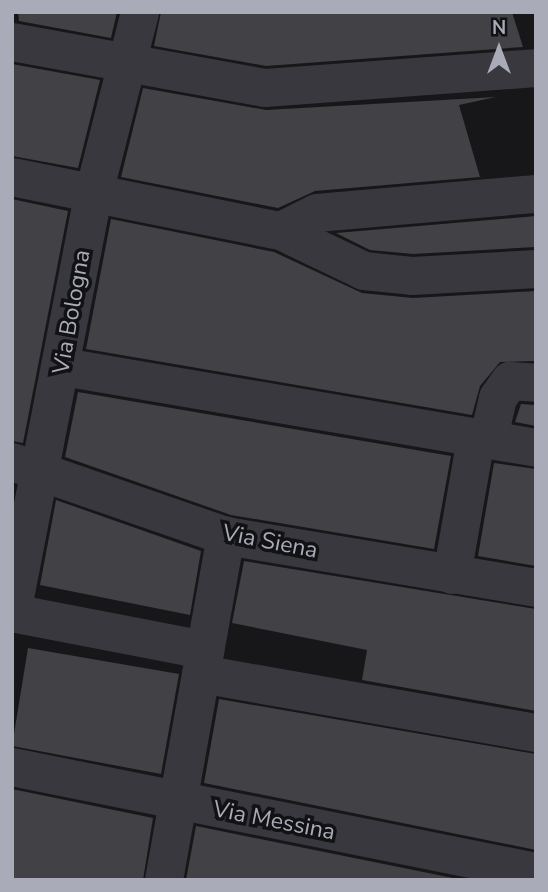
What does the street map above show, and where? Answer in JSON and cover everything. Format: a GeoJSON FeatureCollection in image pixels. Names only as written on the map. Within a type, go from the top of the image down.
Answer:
{"type":"FeatureCollection","features":[{"type":"Feature","properties":{"kind":"street","name":"Via Bologna"},"geometry":{"type":"LineString","coordinates":[[12,613],[27,468],[63,367],[94,193],[140,12]]}},
{"type":"Feature","properties":{"kind":"street"},"geometry":{"type":"LineString","coordinates":[[12,42],[265,88],[536,68]]}},
{"type":"Feature","properties":{"kind":"street"},"geometry":{"type":"LineString","coordinates":[[12,177],[281,231],[364,271],[412,276],[536,269]]}},
{"type":"Feature","properties":{"kind":"street"},"geometry":{"type":"LineString","coordinates":[[281,231],[317,213],[536,194]]}},
{"type":"Feature","properties":{"kind":"street"},"geometry":{"type":"LineString","coordinates":[[63,367],[536,448]]}},
{"type":"Feature","properties":{"kind":"street"},"geometry":{"type":"LineString","coordinates":[[452,575],[482,440],[498,398],[510,381],[536,383]]}},
{"type":"Feature","properties":{"kind":"street","name":"Via Siena"},"geometry":{"type":"LineString","coordinates":[[27,468],[226,536],[536,589]]}},
{"type":"Feature","properties":{"kind":"street"},"geometry":{"type":"LineString","coordinates":[[164,880],[226,536]]}},
{"type":"Feature","properties":{"kind":"street"},"geometry":{"type":"LineString","coordinates":[[12,613],[203,662],[536,733]]}},
{"type":"Feature","properties":{"kind":"street","name":"Via Messina"},"geometry":{"type":"LineString","coordinates":[[12,767],[496,872],[536,872]]}},
{"type":"Feature","properties":{"kind":"building"},"geometry":{"type":"Polygon","coordinates":[[[18,12],[117,12],[111,38],[19,21],[18,12]]]}},
{"type":"Feature","properties":{"kind":"building"},"geometry":{"type":"Polygon","coordinates":[[[161,12],[512,12],[523,47],[266,66],[154,46],[161,12]]]}},
{"type":"Feature","properties":{"kind":"building"},"geometry":{"type":"Polygon","coordinates":[[[12,64],[100,80],[78,168],[12,156],[12,64]]]}},
{"type":"Feature","properties":{"kind":"building"},"geometry":{"type":"Polygon","coordinates":[[[143,88],[266,110],[496,97],[459,105],[480,177],[315,191],[278,208],[121,177],[143,88]]]}},
{"type":"Feature","properties":{"kind":"building"},"geometry":{"type":"Polygon","coordinates":[[[12,199],[68,211],[23,443],[12,441],[12,199]]]}},
{"type":"Feature","properties":{"kind":"building"},"geometry":{"type":"Polygon","coordinates":[[[536,216],[536,247],[413,254],[370,250],[336,233],[536,216]]]}},
{"type":"Feature","properties":{"kind":"building"},"geometry":{"type":"Polygon","coordinates":[[[111,219],[274,252],[362,293],[413,298],[536,291],[536,361],[500,362],[480,386],[472,415],[86,349],[111,219]]]}},
{"type":"Feature","properties":{"kind":"building"},"geometry":{"type":"Polygon","coordinates":[[[78,392],[451,456],[434,549],[231,515],[65,457],[78,392]]]}},
{"type":"Feature","properties":{"kind":"building"},"geometry":{"type":"Polygon","coordinates":[[[521,404],[536,405],[536,426],[515,422],[521,404]]]}},
{"type":"Feature","properties":{"kind":"building"},"geometry":{"type":"Polygon","coordinates":[[[494,463],[536,469],[536,566],[478,556],[494,463]]]}},
{"type":"Feature","properties":{"kind":"building"},"geometry":{"type":"Polygon","coordinates":[[[56,500],[201,551],[190,615],[40,585],[56,500]]]}},
{"type":"Feature","properties":{"kind":"building"},"geometry":{"type":"Polygon","coordinates":[[[244,561],[536,609],[536,711],[362,680],[367,650],[232,623],[244,561]]]}},
{"type":"Feature","properties":{"kind":"building"},"geometry":{"type":"Polygon","coordinates":[[[28,648],[179,674],[161,774],[12,746],[28,648]]]}},
{"type":"Feature","properties":{"kind":"building"},"geometry":{"type":"Polygon","coordinates":[[[219,699],[536,754],[536,850],[204,783],[219,699]]]}},
{"type":"Feature","properties":{"kind":"building"},"geometry":{"type":"Polygon","coordinates":[[[12,789],[153,818],[143,880],[12,880],[12,789]]]}},
{"type":"Feature","properties":{"kind":"building"},"geometry":{"type":"Polygon","coordinates":[[[196,826],[463,880],[186,880],[196,826]]]}}]}
